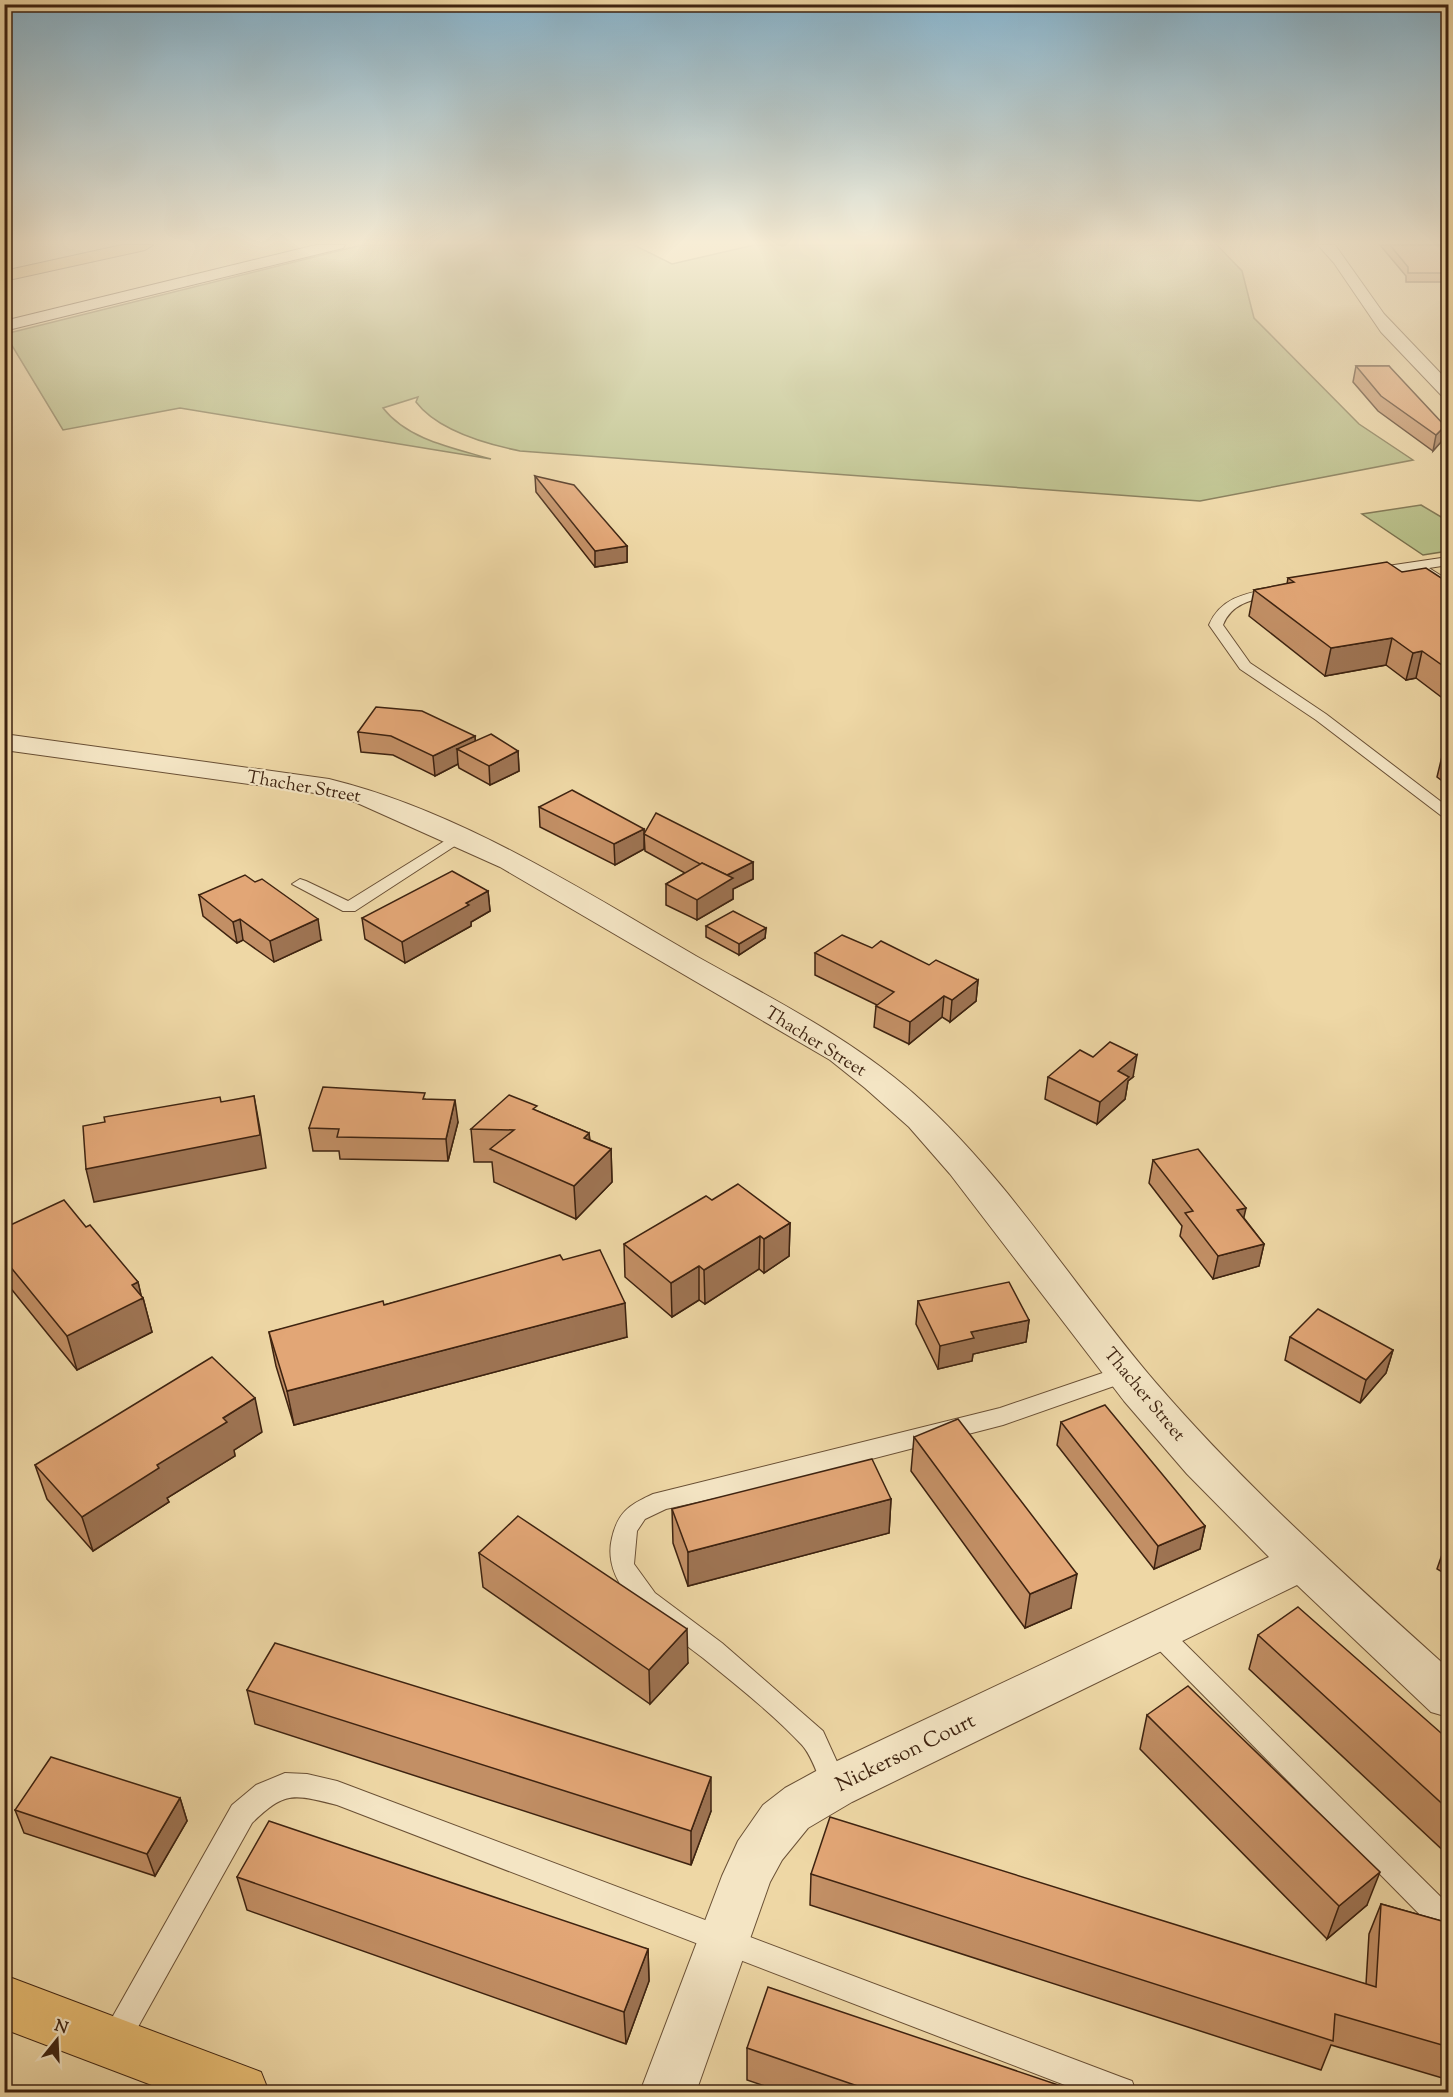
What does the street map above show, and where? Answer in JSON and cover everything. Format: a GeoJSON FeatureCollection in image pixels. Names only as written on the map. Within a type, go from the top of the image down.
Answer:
{"type":"FeatureCollection","features":[{"type":"Feature","properties":{"kind":"highway"},"geometry":{"type":"LineString","coordinates":[[4,2002],[241,2092]]}},
{"type":"Feature","properties":{"kind":"street"},"geometry":{"type":"LineString","coordinates":[[1402,343],[1449,391]]}},
{"type":"Feature","properties":{"kind":"street","name":"Thacher Street"},"geometry":{"type":"LineString","coordinates":[[4,742],[329,787],[365,796],[459,837],[551,884],[842,1053],[883,1085],[931,1129],[1002,1212],[1126,1373],[1170,1426],[1301,1562],[1449,1697]]}},
{"type":"Feature","properties":{"kind":"street","name":"Nickerson Court"},"geometry":{"type":"LineString","coordinates":[[668,2092],[747,1876],[762,1844],[784,1815],[835,1786],[1301,1562]]}},
{"type":"Feature","properties":{"kind":"lane"},"geometry":{"type":"LineString","coordinates":[[1360,574],[1449,561]]}},
{"type":"Feature","properties":{"kind":"lane"},"geometry":{"type":"LineString","coordinates":[[1417,566],[1449,585]]}},
{"type":"Feature","properties":{"kind":"lane"},"geometry":{"type":"LineString","coordinates":[[1290,588],[1243,598],[1229,605],[1218,617],[1216,626],[1245,666],[1321,717],[1449,814]]}},
{"type":"Feature","properties":{"kind":"lane"},"geometry":{"type":"LineString","coordinates":[[300,884],[349,908],[459,837]]}},
{"type":"Feature","properties":{"kind":"lane"},"geometry":{"type":"LineString","coordinates":[[835,1786],[814,1739],[713,1651],[645,1600],[622,1566],[621,1545],[626,1528],[638,1512],[661,1500],[924,1438],[1003,1416],[1126,1373]]}},
{"type":"Feature","properties":{"kind":"lane"},"geometry":{"type":"LineString","coordinates":[[1157,1632],[1449,1923]]}},
{"type":"Feature","properties":{"kind":"lane"},"geometry":{"type":"LineString","coordinates":[[113,2044],[242,1814],[263,1793],[296,1783],[337,1793],[1121,2092]]}},
{"type":"Feature","properties":{"kind":"green space"},"geometry":{"type":"Polygon","coordinates":[[[10,343],[1279,343],[1359,424],[1413,460],[1200,501],[520,451],[478,440],[450,428],[425,412],[416,402],[418,397],[383,408],[393,419],[418,435],[491,459],[180,408],[63,430],[10,343]]]}},
{"type":"Feature","properties":{"kind":"green space"},"geometry":{"type":"Polygon","coordinates":[[[1421,505],[1448,521],[1448,551],[1423,555],[1362,514],[1421,505]]]}},
{"type":"Feature","properties":{"kind":"building"},"geometry":{"type":"Polygon","coordinates":[[[1356,366],[1389,366],[1445,426],[1436,435],[1381,396],[1356,366]]]}},
{"type":"Feature","properties":{"kind":"building"},"geometry":{"type":"Polygon","coordinates":[[[535,476],[574,485],[627,546],[595,551],[535,476]]]}},
{"type":"Feature","properties":{"kind":"building"},"geometry":{"type":"Polygon","coordinates":[[[1387,562],[1402,572],[1426,568],[1449,583],[1449,670],[1422,651],[1413,653],[1392,638],[1331,648],[1254,590],[1294,582],[1288,578],[1387,562]]]}},
{"type":"Feature","properties":{"kind":"building"},"geometry":{"type":"Polygon","coordinates":[[[376,707],[422,711],[475,736],[433,756],[391,736],[358,732],[376,707]]]}},
{"type":"Feature","properties":{"kind":"building"},"geometry":{"type":"Polygon","coordinates":[[[491,734],[518,751],[489,766],[457,749],[491,734]]]}},
{"type":"Feature","properties":{"kind":"building"},"geometry":{"type":"Polygon","coordinates":[[[572,790],[644,829],[614,844],[539,807],[572,790]]]}},
{"type":"Feature","properties":{"kind":"building"},"geometry":{"type":"Polygon","coordinates":[[[656,813],[753,862],[727,875],[700,864],[644,834],[656,813]]]}},
{"type":"Feature","properties":{"kind":"building"},"geometry":{"type":"Polygon","coordinates":[[[702,863],[733,878],[697,900],[666,884],[702,863]]]}},
{"type":"Feature","properties":{"kind":"building"},"geometry":{"type":"Polygon","coordinates":[[[452,871],[488,891],[466,903],[469,905],[402,942],[362,918],[452,871]]]}},
{"type":"Feature","properties":{"kind":"building"},"geometry":{"type":"Polygon","coordinates":[[[245,875],[255,882],[262,879],[318,919],[270,941],[240,919],[233,922],[199,895],[245,875]]]}},
{"type":"Feature","properties":{"kind":"building"},"geometry":{"type":"Polygon","coordinates":[[[733,911],[766,928],[739,944],[706,926],[733,911]]]}},
{"type":"Feature","properties":{"kind":"building"},"geometry":{"type":"Polygon","coordinates":[[[842,935],[872,948],[881,941],[929,965],[936,960],[978,980],[952,1000],[944,996],[910,1022],[876,1006],[894,992],[815,953],[842,935]]]}},
{"type":"Feature","properties":{"kind":"building"},"geometry":{"type":"Polygon","coordinates":[[[1110,1042],[1137,1055],[1118,1071],[1129,1077],[1100,1102],[1048,1077],[1080,1050],[1093,1057],[1110,1042]]]}},
{"type":"Feature","properties":{"kind":"building"},"geometry":{"type":"Polygon","coordinates":[[[323,1087],[425,1093],[423,1099],[455,1100],[446,1139],[337,1137],[339,1129],[309,1128],[323,1087]]]}},
{"type":"Feature","properties":{"kind":"building"},"geometry":{"type":"Polygon","coordinates":[[[509,1095],[537,1106],[533,1109],[589,1133],[584,1138],[611,1149],[574,1186],[490,1149],[514,1130],[471,1129],[509,1095]]]}},
{"type":"Feature","properties":{"kind":"building"},"geometry":{"type":"Polygon","coordinates":[[[254,1096],[260,1135],[86,1169],[83,1126],[105,1122],[104,1117],[220,1097],[221,1102],[254,1096]]]}},
{"type":"Feature","properties":{"kind":"building"},"geometry":{"type":"Polygon","coordinates":[[[1198,1149],[1246,1208],[1237,1210],[1264,1244],[1218,1256],[1185,1213],[1193,1211],[1153,1160],[1198,1149]]]}},
{"type":"Feature","properties":{"kind":"building"},"geometry":{"type":"Polygon","coordinates":[[[738,1184],[790,1223],[764,1239],[760,1236],[704,1270],[699,1266],[671,1283],[624,1244],[706,1196],[712,1200],[738,1184]]]}},
{"type":"Feature","properties":{"kind":"building"},"geometry":{"type":"Polygon","coordinates":[[[64,1200],[86,1227],[90,1225],[138,1282],[132,1285],[143,1298],[67,1336],[4,1259],[4,1228],[64,1200]]]}},
{"type":"Feature","properties":{"kind":"building"},"geometry":{"type":"Polygon","coordinates":[[[600,1250],[625,1303],[287,1391],[269,1332],[383,1301],[384,1305],[560,1255],[563,1260],[600,1250]]]}},
{"type":"Feature","properties":{"kind":"building"},"geometry":{"type":"Polygon","coordinates":[[[1009,1282],[1029,1320],[971,1332],[974,1338],[940,1346],[918,1301],[1009,1282]]]}},
{"type":"Feature","properties":{"kind":"building"},"geometry":{"type":"Polygon","coordinates":[[[1318,1309],[1393,1350],[1366,1380],[1290,1337],[1318,1309]]]}},
{"type":"Feature","properties":{"kind":"building"},"geometry":{"type":"Polygon","coordinates":[[[212,1357],[255,1398],[223,1418],[227,1422],[157,1465],[159,1468],[82,1517],[35,1465],[212,1357]]]}},
{"type":"Feature","properties":{"kind":"building"},"geometry":{"type":"Polygon","coordinates":[[[1105,1405],[1205,1526],[1158,1546],[1061,1422],[1105,1405]]]}},
{"type":"Feature","properties":{"kind":"building"},"geometry":{"type":"Polygon","coordinates":[[[958,1419],[1077,1574],[1030,1594],[914,1437],[958,1419]]]}},
{"type":"Feature","properties":{"kind":"building"},"geometry":{"type":"Polygon","coordinates":[[[872,1459],[891,1499],[688,1552],[672,1509],[872,1459]]]}},
{"type":"Feature","properties":{"kind":"building"},"geometry":{"type":"Polygon","coordinates":[[[518,1516],[687,1629],[649,1670],[479,1553],[518,1516]]]}},
{"type":"Feature","properties":{"kind":"building"},"geometry":{"type":"Polygon","coordinates":[[[1298,1607],[1449,1740],[1449,1810],[1258,1635],[1298,1607]]]}},
{"type":"Feature","properties":{"kind":"building"},"geometry":{"type":"Polygon","coordinates":[[[275,1643],[711,1777],[691,1831],[247,1690],[275,1643]]]}},
{"type":"Feature","properties":{"kind":"building"},"geometry":{"type":"Polygon","coordinates":[[[1188,1686],[1380,1872],[1339,1906],[1147,1715],[1188,1686]]]}},
{"type":"Feature","properties":{"kind":"building"},"geometry":{"type":"Polygon","coordinates":[[[51,1757],[180,1798],[147,1854],[15,1810],[51,1757]]]}},
{"type":"Feature","properties":{"kind":"building"},"geometry":{"type":"Polygon","coordinates":[[[830,1817],[1376,1987],[1381,1904],[1449,1923],[1449,2047],[1335,2014],[1333,2041],[811,1874],[830,1817]]]}},
{"type":"Feature","properties":{"kind":"building"},"geometry":{"type":"Polygon","coordinates":[[[269,1821],[648,1949],[624,2012],[237,1877],[269,1821]]]}},
{"type":"Feature","properties":{"kind":"building"},"geometry":{"type":"Polygon","coordinates":[[[768,1987],[1079,2092],[875,2092],[747,2048],[768,1987]]]}}]}
